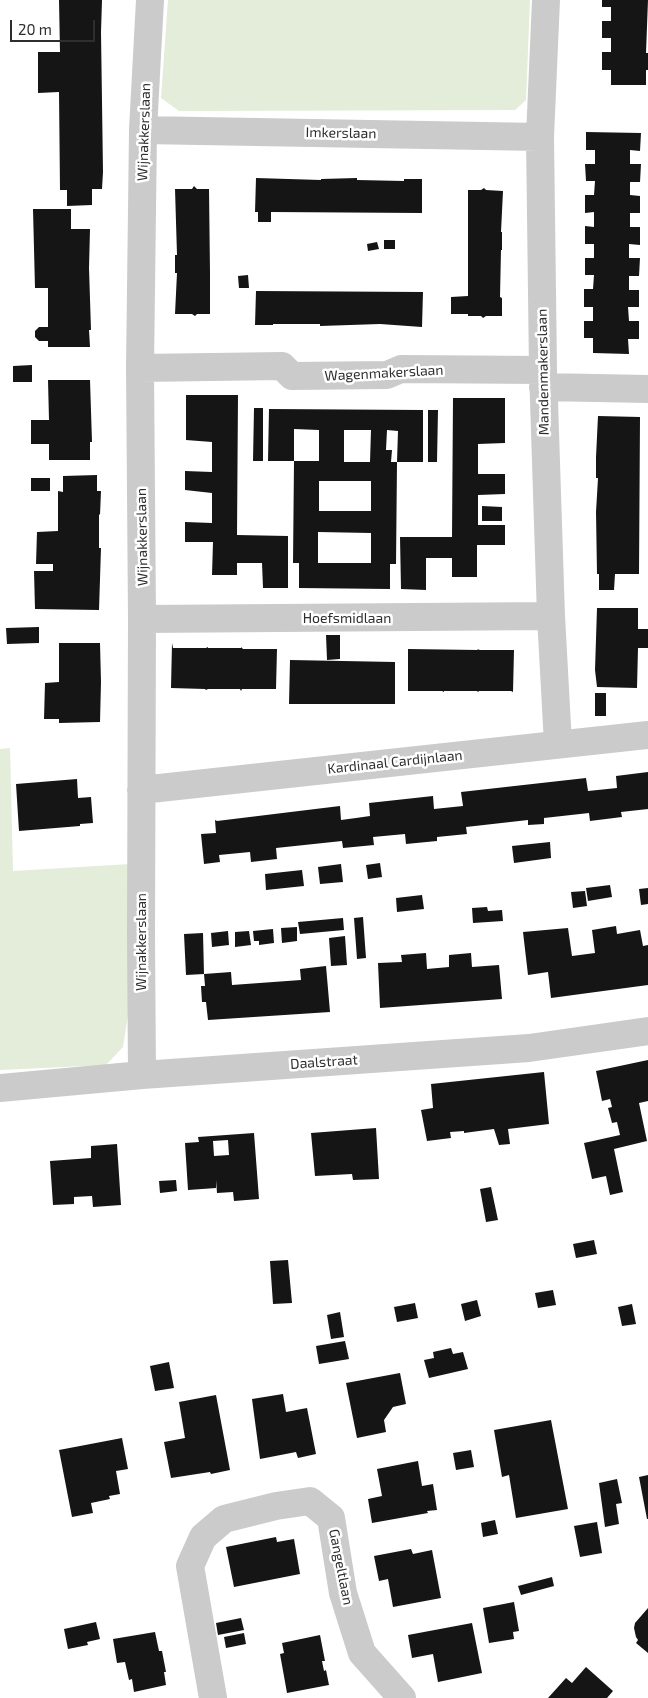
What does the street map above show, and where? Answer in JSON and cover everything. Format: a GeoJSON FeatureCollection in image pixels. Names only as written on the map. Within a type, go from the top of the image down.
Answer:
{"type":"FeatureCollection","features":[{"type":"Feature","properties":{"kind":"street","name":"Wijnakkerslaan"},"geometry":{"type":"LineString","coordinates":[[142,1075],[140,368],[143,130],[150,0]]}},
{"type":"Feature","properties":{"kind":"street","name":"Mandenmakerslaan"},"geometry":{"type":"LineString","coordinates":[[546,0],[540,137],[543,379],[551,616],[558,744]]}},
{"type":"Feature","properties":{"kind":"street","name":"Imkerslaan"},"geometry":{"type":"LineString","coordinates":[[143,130],[540,137]]}},
{"type":"Feature","properties":{"kind":"street","name":"Wagenmakerslaan"},"geometry":{"type":"LineString","coordinates":[[140,368],[282,366],[292,376],[387,375],[401,369],[648,389]]}},
{"type":"Feature","properties":{"kind":"street","name":"Hoefsmidlaan"},"geometry":{"type":"LineString","coordinates":[[142,619],[551,616]]}},
{"type":"Feature","properties":{"kind":"street","name":"Kardinaal Cardijnlaan"},"geometry":{"type":"LineString","coordinates":[[141,790],[648,735]]}},
{"type":"Feature","properties":{"kind":"street","name":"Daalstraat"},"geometry":{"type":"LineString","coordinates":[[0,1088],[142,1075],[529,1048],[648,1031]]}},
{"type":"Feature","properties":{"kind":"street","name":"Gangeltlaan"},"geometry":{"type":"LineString","coordinates":[[213,1698],[190,1566],[203,1538],[224,1519],[276,1506],[310,1501],[331,1518],[343,1593],[362,1653],[402,1698]]}},
{"type":"Feature","properties":{"kind":"green space"},"geometry":{"type":"Polygon","coordinates":[[[168,0],[530,0],[526,100],[515,110],[179,111],[161,98],[168,0]]]}},
{"type":"Feature","properties":{"kind":"green space"},"geometry":{"type":"Polygon","coordinates":[[[10,748],[13,871],[130,864],[131,996],[123,1047],[106,1065],[0,1070],[0,749],[10,748]]]}},
{"type":"Feature","properties":{"kind":"building"},"geometry":{"type":"Polygon","coordinates":[[[59,0],[102,0],[103,172],[102,189],[92,189],[92,205],[67,206],[67,190],[60,190],[59,92],[38,93],[38,52],[60,52],[59,0]]]}},
{"type":"Feature","properties":{"kind":"building"},"geometry":{"type":"Polygon","coordinates":[[[602,0],[648,0],[646,53],[648,53],[648,70],[646,70],[646,85],[611,85],[611,70],[602,70],[602,52],[611,52],[611,38],[602,38],[602,21],[611,21],[611,7],[602,7],[602,0]]]}},
{"type":"Feature","properties":{"kind":"building"},"geometry":{"type":"Polygon","coordinates":[[[586,132],[641,133],[640,151],[630,150],[630,164],[641,164],[640,182],[630,182],[630,195],[640,196],[640,213],[630,213],[630,227],[640,227],[640,245],[629,244],[629,258],[640,258],[639,276],[629,276],[629,290],[639,290],[639,307],[628,307],[629,321],[639,321],[639,339],[628,339],[629,354],[593,353],[593,338],[584,338],[584,321],[593,321],[593,307],[584,307],[584,289],[593,289],[594,275],[585,275],[585,258],[594,258],[594,244],[585,244],[585,226],[594,227],[594,212],[585,213],[585,195],[594,195],[595,181],[586,181],[585,164],[595,164],[595,150],[586,150],[586,132]]]}},
{"type":"Feature","properties":{"kind":"building"},"geometry":{"type":"Polygon","coordinates":[[[256,178],[321,180],[357,178],[357,180],[404,181],[404,179],[422,179],[422,213],[271,212],[271,222],[258,222],[258,212],[255,212],[256,178]]]}},
{"type":"Feature","properties":{"kind":"building"},"geometry":{"type":"Polygon","coordinates":[[[194,186],[197,189],[209,189],[210,273],[210,314],[197,314],[195,316],[192,314],[175,314],[177,273],[175,273],[175,255],[177,255],[175,189],[192,189],[194,186]]]}},
{"type":"Feature","properties":{"kind":"building"},"geometry":{"type":"Polygon","coordinates":[[[484,188],[486,190],[503,191],[500,297],[502,298],[502,316],[486,316],[483,318],[481,316],[468,316],[468,314],[451,314],[451,297],[468,296],[468,190],[481,190],[484,188]]]}},
{"type":"Feature","properties":{"kind":"building"},"geometry":{"type":"Polygon","coordinates":[[[33,209],[71,209],[71,229],[90,229],[90,347],[48,347],[48,341],[39,341],[35,337],[35,331],[39,327],[48,327],[48,288],[35,288],[33,209]]]}},
{"type":"Feature","properties":{"kind":"building"},"geometry":{"type":"Polygon","coordinates":[[[384,240],[395,240],[395,249],[384,249],[384,240]]]}},
{"type":"Feature","properties":{"kind":"building"},"geometry":{"type":"Polygon","coordinates":[[[377,242],[379,249],[368,251],[367,244],[377,242]]]}},
{"type":"Feature","properties":{"kind":"building"},"geometry":{"type":"Polygon","coordinates":[[[248,275],[249,288],[239,288],[238,276],[248,275]]]}},
{"type":"Feature","properties":{"kind":"building"},"geometry":{"type":"Polygon","coordinates":[[[256,291],[423,292],[422,327],[380,324],[320,326],[320,324],[255,325],[256,291]]]}},
{"type":"Feature","properties":{"kind":"building"},"geometry":{"type":"Polygon","coordinates":[[[32,365],[32,382],[13,382],[13,366],[32,365]]]}},
{"type":"Feature","properties":{"kind":"building"},"geometry":{"type":"Polygon","coordinates":[[[48,380],[90,380],[92,442],[90,442],[90,460],[49,460],[49,444],[31,444],[31,420],[49,420],[48,380]]]}},
{"type":"Feature","properties":{"kind":"building"},"geometry":{"type":"Polygon","coordinates":[[[186,395],[238,395],[237,535],[288,536],[288,588],[263,588],[262,563],[237,563],[237,575],[212,575],[213,542],[185,542],[185,522],[212,523],[212,493],[185,490],[185,471],[212,472],[212,442],[186,440],[186,395]]]}},
{"type":"Feature","properties":{"kind":"building"},"geometry":{"type":"Polygon","coordinates":[[[453,398],[505,398],[505,443],[478,444],[478,474],[505,474],[505,494],[478,495],[478,525],[505,525],[505,545],[477,545],[477,577],[452,577],[452,558],[426,558],[426,590],[401,589],[400,537],[452,537],[453,398]]]}},
{"type":"Feature","properties":{"kind":"building"},"geometry":{"type":"Polygon","coordinates":[[[254,408],[263,408],[263,461],[253,461],[254,408]]]}},
{"type":"Feature","properties":{"kind":"building"},"geometry":{"type":"Polygon","coordinates":[[[269,409],[423,410],[423,462],[397,462],[396,564],[390,564],[390,589],[299,588],[299,563],[293,563],[294,461],[268,461],[269,409]],[[294,429],[294,461],[319,461],[319,430],[294,429]],[[344,430],[344,462],[370,462],[371,430],[344,430]],[[387,430],[386,450],[392,450],[391,462],[397,462],[398,431],[387,430]],[[319,481],[319,511],[371,511],[371,481],[319,481]],[[318,532],[318,563],[371,563],[371,533],[318,532]]]}},
{"type":"Feature","properties":{"kind":"building"},"geometry":{"type":"Polygon","coordinates":[[[428,410],[438,410],[437,462],[428,462],[428,410]]]}},
{"type":"Feature","properties":{"kind":"building"},"geometry":{"type":"Polygon","coordinates":[[[598,416],[640,417],[639,574],[615,574],[614,590],[599,590],[599,574],[597,574],[596,512],[598,478],[596,478],[596,457],[598,416]]]}},
{"type":"Feature","properties":{"kind":"building"},"geometry":{"type":"Polygon","coordinates":[[[97,475],[97,491],[101,491],[99,514],[99,548],[101,548],[99,610],[35,609],[34,571],[53,571],[53,564],[36,564],[37,532],[58,531],[58,491],[63,492],[63,476],[97,475]]]}},
{"type":"Feature","properties":{"kind":"building"},"geometry":{"type":"Polygon","coordinates":[[[31,478],[50,478],[50,491],[31,491],[31,478]]]}},
{"type":"Feature","properties":{"kind":"building"},"geometry":{"type":"Polygon","coordinates":[[[482,506],[502,507],[502,521],[482,521],[482,506]]]}},
{"type":"Feature","properties":{"kind":"building"},"geometry":{"type":"Polygon","coordinates":[[[597,608],[638,608],[638,629],[648,629],[648,648],[638,648],[637,688],[597,687],[595,670],[597,608]]]}},
{"type":"Feature","properties":{"kind":"building"},"geometry":{"type":"Polygon","coordinates":[[[39,627],[39,643],[7,644],[6,628],[39,627]]]}},
{"type":"Feature","properties":{"kind":"building"},"geometry":{"type":"Polygon","coordinates":[[[326,635],[340,635],[340,659],[327,660],[326,635]]]}},
{"type":"Feature","properties":{"kind":"building"},"geometry":{"type":"Polygon","coordinates":[[[59,643],[100,643],[100,722],[59,723],[59,719],[44,719],[45,683],[59,682],[59,643]]]}},
{"type":"Feature","properties":{"kind":"building"},"geometry":{"type":"Polygon","coordinates":[[[172,643],[173,648],[241,647],[243,649],[277,649],[276,689],[242,689],[241,691],[240,689],[171,688],[172,643]]]}},
{"type":"Feature","properties":{"kind":"building"},"geometry":{"type":"Polygon","coordinates":[[[408,649],[514,650],[513,692],[408,691],[408,649]]]}},
{"type":"Feature","properties":{"kind":"building"},"geometry":{"type":"Polygon","coordinates":[[[290,660],[395,662],[395,704],[289,704],[290,660]]]}},
{"type":"Feature","properties":{"kind":"building"},"geometry":{"type":"Polygon","coordinates":[[[595,693],[606,693],[606,716],[595,716],[595,693]]]}},
{"type":"Feature","properties":{"kind":"building"},"geometry":{"type":"Polygon","coordinates":[[[648,772],[648,809],[621,812],[622,817],[590,821],[589,813],[544,818],[544,824],[528,825],[528,820],[466,827],[467,834],[437,837],[437,841],[406,844],[405,834],[373,837],[374,845],[343,848],[342,841],[276,848],[277,859],[251,862],[250,852],[219,855],[220,862],[204,864],[201,834],[216,833],[215,820],[340,806],[341,820],[370,816],[369,803],[433,796],[434,809],[463,806],[461,792],[586,778],[588,791],[617,788],[616,776],[648,772]]]}},
{"type":"Feature","properties":{"kind":"building"},"geometry":{"type":"Polygon","coordinates":[[[77,779],[78,798],[91,797],[93,823],[80,824],[80,826],[19,831],[16,784],[77,779]]]}},
{"type":"Feature","properties":{"kind":"building"},"geometry":{"type":"Polygon","coordinates":[[[550,842],[551,858],[514,863],[512,846],[550,842]]]}},
{"type":"Feature","properties":{"kind":"building"},"geometry":{"type":"Polygon","coordinates":[[[380,863],[382,877],[368,879],[366,865],[380,863]]]}},
{"type":"Feature","properties":{"kind":"building"},"geometry":{"type":"Polygon","coordinates":[[[341,864],[343,882],[320,884],[318,867],[341,864]]]}},
{"type":"Feature","properties":{"kind":"building"},"geometry":{"type":"Polygon","coordinates":[[[302,870],[304,886],[266,890],[265,874],[302,870]]]}},
{"type":"Feature","properties":{"kind":"building"},"geometry":{"type":"Polygon","coordinates":[[[610,885],[612,897],[588,901],[586,888],[610,885]]]}},
{"type":"Feature","properties":{"kind":"building"},"geometry":{"type":"Polygon","coordinates":[[[648,888],[648,904],[641,905],[639,889],[648,888]]]}},
{"type":"Feature","properties":{"kind":"building"},"geometry":{"type":"Polygon","coordinates":[[[585,891],[587,906],[573,908],[571,892],[585,891]]]}},
{"type":"Feature","properties":{"kind":"building"},"geometry":{"type":"Polygon","coordinates":[[[422,895],[424,909],[397,912],[396,898],[422,895]]]}},
{"type":"Feature","properties":{"kind":"building"},"geometry":{"type":"Polygon","coordinates":[[[487,907],[488,911],[502,910],[503,921],[473,923],[472,908],[487,907]]]}},
{"type":"Feature","properties":{"kind":"building"},"geometry":{"type":"Polygon","coordinates":[[[363,917],[366,958],[357,959],[354,918],[363,917]]]}},
{"type":"Feature","properties":{"kind":"building"},"geometry":{"type":"Polygon","coordinates":[[[343,918],[344,930],[300,934],[298,922],[343,918]]]}},
{"type":"Feature","properties":{"kind":"building"},"geometry":{"type":"Polygon","coordinates":[[[616,926],[617,934],[640,930],[643,946],[648,945],[648,985],[551,998],[548,972],[528,975],[523,932],[568,928],[572,956],[595,953],[592,930],[616,926]]]}},
{"type":"Feature","properties":{"kind":"building"},"geometry":{"type":"Polygon","coordinates":[[[297,927],[297,941],[282,943],[281,928],[297,927]]]}},
{"type":"Feature","properties":{"kind":"building"},"geometry":{"type":"Polygon","coordinates":[[[273,929],[274,943],[259,945],[259,941],[254,941],[253,931],[273,929]]]}},
{"type":"Feature","properties":{"kind":"building"},"geometry":{"type":"Polygon","coordinates":[[[228,931],[229,945],[212,947],[211,933],[228,931]]]}},
{"type":"Feature","properties":{"kind":"building"},"geometry":{"type":"Polygon","coordinates":[[[249,931],[251,945],[235,947],[235,932],[249,931]]]}},
{"type":"Feature","properties":{"kind":"building"},"geometry":{"type":"Polygon","coordinates":[[[203,933],[204,974],[186,975],[184,934],[203,933]]]}},
{"type":"Feature","properties":{"kind":"building"},"geometry":{"type":"Polygon","coordinates":[[[345,936],[347,965],[331,966],[329,938],[345,936]]]}},
{"type":"Feature","properties":{"kind":"building"},"geometry":{"type":"Polygon","coordinates":[[[426,953],[427,969],[449,967],[449,955],[471,953],[472,967],[499,965],[502,999],[380,1008],[378,963],[402,962],[401,955],[426,953]]]}},
{"type":"Feature","properties":{"kind":"building"},"geometry":{"type":"Polygon","coordinates":[[[326,966],[330,1012],[208,1020],[206,1002],[202,1002],[201,986],[205,986],[204,974],[231,972],[232,985],[301,980],[300,969],[326,966]]]}},
{"type":"Feature","properties":{"kind":"building"},"geometry":{"type":"Polygon","coordinates":[[[648,1060],[648,1101],[639,1103],[647,1141],[614,1149],[623,1192],[610,1195],[606,1176],[592,1179],[584,1143],[620,1135],[617,1122],[612,1123],[608,1108],[612,1107],[610,1099],[602,1101],[596,1071],[648,1060]]]}},
{"type":"Feature","properties":{"kind":"building"},"geometry":{"type":"Polygon","coordinates":[[[544,1072],[549,1124],[508,1129],[510,1144],[499,1145],[494,1129],[464,1133],[464,1131],[450,1132],[451,1138],[427,1141],[421,1110],[433,1108],[431,1084],[544,1072]]]}},
{"type":"Feature","properties":{"kind":"building"},"geometry":{"type":"Polygon","coordinates":[[[376,1128],[379,1179],[353,1180],[352,1174],[315,1176],[311,1133],[376,1128]]]}},
{"type":"Feature","properties":{"kind":"building"},"geometry":{"type":"Polygon","coordinates":[[[254,1133],[259,1199],[234,1201],[233,1192],[217,1193],[216,1180],[216,1188],[188,1190],[185,1143],[199,1142],[198,1137],[254,1133]],[[228,1140],[213,1141],[214,1156],[229,1155],[228,1140]]]}},
{"type":"Feature","properties":{"kind":"building"},"geometry":{"type":"Polygon","coordinates":[[[117,1144],[121,1205],[93,1207],[92,1196],[74,1197],[74,1204],[53,1205],[50,1161],[91,1158],[91,1146],[117,1144]]]}},
{"type":"Feature","properties":{"kind":"building"},"geometry":{"type":"Polygon","coordinates":[[[176,1180],[177,1191],[160,1193],[159,1181],[176,1180]]]}},
{"type":"Feature","properties":{"kind":"building"},"geometry":{"type":"Polygon","coordinates":[[[491,1187],[498,1220],[486,1222],[480,1189],[491,1187]]]}},
{"type":"Feature","properties":{"kind":"building"},"geometry":{"type":"Polygon","coordinates":[[[594,1240],[597,1254],[576,1258],[573,1244],[594,1240]]]}},
{"type":"Feature","properties":{"kind":"building"},"geometry":{"type":"Polygon","coordinates":[[[288,1260],[292,1303],[273,1304],[270,1261],[288,1260]]]}},
{"type":"Feature","properties":{"kind":"building"},"geometry":{"type":"Polygon","coordinates":[[[553,1290],[556,1305],[538,1308],[535,1293],[553,1290]]]}},
{"type":"Feature","properties":{"kind":"building"},"geometry":{"type":"Polygon","coordinates":[[[477,1300],[481,1316],[465,1321],[461,1304],[477,1300]]]}},
{"type":"Feature","properties":{"kind":"building"},"geometry":{"type":"Polygon","coordinates":[[[415,1303],[418,1318],[397,1322],[394,1307],[415,1303]]]}},
{"type":"Feature","properties":{"kind":"building"},"geometry":{"type":"Polygon","coordinates":[[[632,1304],[636,1324],[622,1326],[618,1307],[632,1304]]]}},
{"type":"Feature","properties":{"kind":"building"},"geometry":{"type":"Polygon","coordinates":[[[340,1312],[344,1337],[331,1339],[327,1315],[340,1312]]]}},
{"type":"Feature","properties":{"kind":"building"},"geometry":{"type":"Polygon","coordinates":[[[345,1341],[349,1359],[319,1364],[316,1346],[345,1341]]]}},
{"type":"Feature","properties":{"kind":"building"},"geometry":{"type":"Polygon","coordinates":[[[451,1348],[453,1354],[463,1352],[468,1369],[429,1378],[424,1360],[434,1358],[433,1352],[451,1348]]]}},
{"type":"Feature","properties":{"kind":"building"},"geometry":{"type":"Polygon","coordinates":[[[169,1362],[174,1388],[155,1391],[150,1366],[169,1362]]]}},
{"type":"Feature","properties":{"kind":"building"},"geometry":{"type":"Polygon","coordinates":[[[400,1373],[406,1404],[393,1407],[384,1420],[386,1432],[357,1438],[346,1383],[400,1373]]]}},
{"type":"Feature","properties":{"kind":"building"},"geometry":{"type":"Polygon","coordinates":[[[283,1394],[286,1412],[307,1408],[316,1454],[298,1458],[296,1452],[260,1459],[252,1399],[283,1394]]]}},
{"type":"Feature","properties":{"kind":"building"},"geometry":{"type":"Polygon","coordinates":[[[216,1395],[230,1470],[171,1478],[164,1442],[185,1438],[179,1402],[216,1395]]]}},
{"type":"Feature","properties":{"kind":"building"},"geometry":{"type":"Polygon","coordinates":[[[551,1420],[568,1509],[516,1518],[509,1475],[502,1477],[494,1430],[551,1420]]]}},
{"type":"Feature","properties":{"kind":"building"},"geometry":{"type":"Polygon","coordinates":[[[122,1438],[128,1469],[116,1471],[120,1494],[109,1496],[110,1499],[91,1503],[93,1513],[72,1517],[59,1450],[122,1438]]]}},
{"type":"Feature","properties":{"kind":"building"},"geometry":{"type":"Polygon","coordinates":[[[471,1450],[474,1467],[456,1470],[453,1453],[471,1450]]]}},
{"type":"Feature","properties":{"kind":"building"},"geometry":{"type":"Polygon","coordinates":[[[418,1461],[422,1486],[433,1484],[437,1510],[372,1523],[368,1499],[382,1496],[377,1469],[418,1461]]]}},
{"type":"Feature","properties":{"kind":"building"},"geometry":{"type":"Polygon","coordinates":[[[648,1475],[648,1519],[647,1519],[639,1477],[648,1475]]]}},
{"type":"Feature","properties":{"kind":"building"},"geometry":{"type":"Polygon","coordinates":[[[617,1479],[622,1503],[616,1504],[619,1524],[605,1527],[599,1483],[617,1479]]]}},
{"type":"Feature","properties":{"kind":"building"},"geometry":{"type":"Polygon","coordinates":[[[495,1520],[498,1534],[483,1537],[481,1523],[495,1520]]]}},
{"type":"Feature","properties":{"kind":"building"},"geometry":{"type":"Polygon","coordinates":[[[597,1522],[602,1553],[580,1557],[574,1526],[597,1522]]]}},
{"type":"Feature","properties":{"kind":"building"},"geometry":{"type":"Polygon","coordinates":[[[276,1537],[277,1542],[294,1539],[300,1574],[234,1587],[226,1547],[276,1537]]]}},
{"type":"Feature","properties":{"kind":"building"},"geometry":{"type":"Polygon","coordinates":[[[411,1549],[413,1554],[432,1550],[441,1598],[393,1607],[388,1579],[379,1581],[374,1556],[411,1549]]]}},
{"type":"Feature","properties":{"kind":"building"},"geometry":{"type":"Polygon","coordinates":[[[552,1577],[554,1586],[521,1595],[518,1586],[552,1577]]]}},
{"type":"Feature","properties":{"kind":"building"},"geometry":{"type":"Polygon","coordinates":[[[514,1602],[519,1631],[513,1632],[514,1639],[489,1643],[483,1608],[514,1602]]]}},
{"type":"Feature","properties":{"kind":"building"},"geometry":{"type":"Polygon","coordinates":[[[648,1608],[648,1653],[636,1643],[638,1640],[634,1628],[635,1623],[648,1608]]]}},
{"type":"Feature","properties":{"kind":"building"},"geometry":{"type":"Polygon","coordinates":[[[241,1618],[244,1630],[218,1635],[216,1623],[241,1618]]]}},
{"type":"Feature","properties":{"kind":"building"},"geometry":{"type":"Polygon","coordinates":[[[96,1622],[100,1639],[87,1642],[88,1645],[68,1649],[64,1629],[96,1622]]]}},
{"type":"Feature","properties":{"kind":"building"},"geometry":{"type":"Polygon","coordinates":[[[472,1623],[482,1673],[438,1682],[433,1654],[412,1658],[408,1635],[472,1623]]]}},
{"type":"Feature","properties":{"kind":"building"},"geometry":{"type":"Polygon","coordinates":[[[155,1632],[159,1651],[162,1651],[166,1672],[164,1672],[166,1685],[134,1692],[132,1679],[129,1680],[125,1662],[117,1663],[113,1639],[155,1632]]]}},
{"type":"Feature","properties":{"kind":"building"},"geometry":{"type":"Polygon","coordinates":[[[244,1633],[246,1644],[226,1648],[224,1637],[244,1633]]]}},
{"type":"Feature","properties":{"kind":"building"},"geometry":{"type":"Polygon","coordinates":[[[320,1635],[325,1661],[322,1661],[329,1685],[287,1693],[280,1654],[284,1653],[282,1643],[320,1635]]]}},
{"type":"Feature","properties":{"kind":"building"},"geometry":{"type":"Polygon","coordinates":[[[586,1667],[613,1691],[607,1698],[548,1698],[566,1678],[572,1683],[586,1667]]]}}]}
